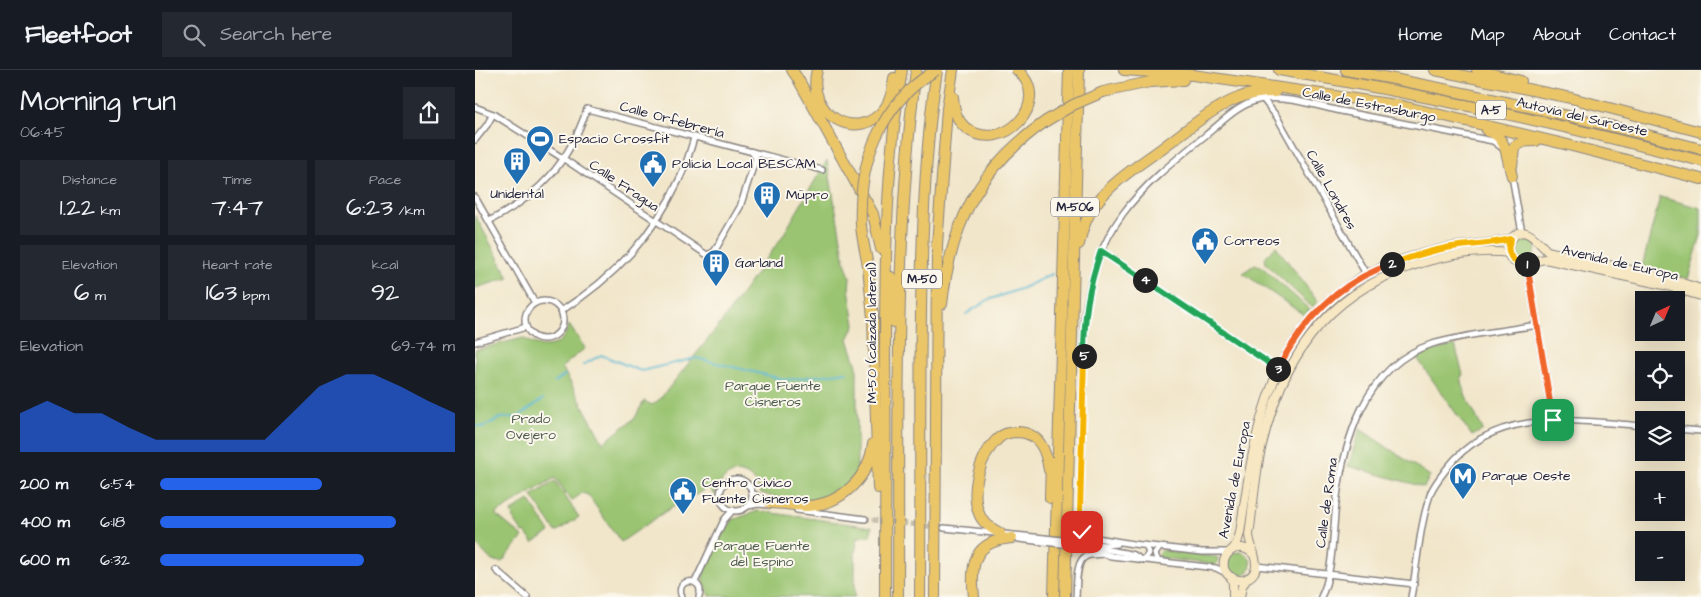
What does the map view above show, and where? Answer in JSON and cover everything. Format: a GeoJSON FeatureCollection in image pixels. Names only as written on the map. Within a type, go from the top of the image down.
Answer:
{"type":"FeatureCollection","features":[{"type":"Feature","properties":{"kind":"highway"},"geometry":{"type":"LineString","coordinates":[[792,70],[873,214],[880,241],[884,308]]}},
{"type":"Feature","properties":{"kind":"highway"},"geometry":{"type":"LineString","coordinates":[[817,70],[815,91],[820,104],[828,114],[837,120],[853,125],[866,123],[877,117],[886,107],[893,88],[896,70]]}},
{"type":"Feature","properties":{"kind":"highway","name":"M-50 (calzada lateral)"},"geometry":{"type":"LineString","coordinates":[[885,597],[884,308],[887,216],[893,135],[902,70]]}},
{"type":"Feature","properties":{"kind":"highway","name":"M-50"},"geometry":{"type":"LineString","coordinates":[[899,597],[901,236],[906,160],[916,70]]}},
{"type":"Feature","properties":{"kind":"highway"},"geometry":{"type":"LineString","coordinates":[[881,597],[873,318],[868,267],[861,227],[861,193],[865,165],[871,146],[881,127],[907,93],[937,70]]}},
{"type":"Feature","properties":{"kind":"highway","name":"M-50"},"geometry":{"type":"LineString","coordinates":[[920,597],[923,245],[926,163],[937,70]]}},
{"type":"Feature","properties":{"kind":"highway"},"geometry":{"type":"LineString","coordinates":[[953,71],[954,109],[961,124],[974,134],[985,137],[1001,134],[1015,126],[1024,117],[1028,109],[1030,92],[1025,79],[1017,70]]}},
{"type":"Feature","properties":{"kind":"highway","name":"M-506"},"geometry":{"type":"LineString","coordinates":[[1054,597],[1069,70]]}},
{"type":"Feature","properties":{"kind":"highway","name":"M-506"},"geometry":{"type":"LineString","coordinates":[[1065,597],[1079,70]]}},
{"type":"Feature","properties":{"kind":"highway"},"geometry":{"type":"LineString","coordinates":[[1123,70],[1193,75],[1402,106],[1560,143],[1701,179]]}},
{"type":"Feature","properties":{"kind":"highway","name":"Autovía del Suroeste"},"geometry":{"type":"LineString","coordinates":[[1279,70],[1472,105],[1701,161]]}},
{"type":"Feature","properties":{"kind":"highway","name":"Autovía del Suroeste"},"geometry":{"type":"LineString","coordinates":[[1346,70],[1463,93],[1701,149]]}},
{"type":"Feature","properties":{"kind":"highway"},"geometry":{"type":"LineString","coordinates":[[1435,70],[1571,98],[1701,132]]}},
{"type":"Feature","properties":{"kind":"highway"},"geometry":{"type":"LineString","coordinates":[[1477,70],[1532,84],[1571,98]]}},
{"type":"Feature","properties":{"kind":"highway"},"geometry":{"type":"LineString","coordinates":[[935,597],[937,244],[947,109],[953,71]]}},
{"type":"Feature","properties":{"kind":"highway"},"geometry":{"type":"LineString","coordinates":[[935,442],[939,414],[941,308],[945,275],[951,247],[962,218],[976,192],[992,170],[1027,134],[1073,105],[1103,92],[1150,82],[1229,80]]}},
{"type":"Feature","properties":{"kind":"highway"},"geometry":{"type":"LineString","coordinates":[[1073,334],[1079,246],[1082,232],[1094,206],[1103,195],[1140,164],[1209,113],[1228,102],[1251,93],[1313,92]]}},
{"type":"Feature","properties":{"kind":"highway"},"geometry":{"type":"LineString","coordinates":[[1448,117],[1467,126],[1496,134],[1505,145],[1512,176]]}},
{"type":"Feature","properties":{"kind":"highway"},"geometry":{"type":"LineString","coordinates":[[1512,176],[1514,147],[1519,143],[1525,141],[1560,143]]}},
{"type":"Feature","properties":{"kind":"highway","name":"M-50"},"geometry":{"type":"LineString","coordinates":[[887,216],[895,356],[899,386]]}},
{"type":"Feature","properties":{"kind":"highway"},"geometry":{"type":"LineString","coordinates":[[1048,597],[1051,477],[1062,289]]}},
{"type":"Feature","properties":{"kind":"highway"},"geometry":{"type":"LineString","coordinates":[[774,504],[809,506],[833,500],[846,493],[855,484],[868,465],[874,434],[873,318]]}},
{"type":"Feature","properties":{"kind":"highway"},"geometry":{"type":"LineString","coordinates":[[1000,533],[987,525],[980,516],[977,504],[978,476],[983,460],[992,445],[1001,436],[1011,432],[1022,432],[1031,435],[1040,443],[1047,454],[1051,477]]}},
{"type":"Feature","properties":{"kind":"highway"},"geometry":{"type":"LineString","coordinates":[[974,597],[973,576],[976,559],[983,547],[993,541],[1012,538]]}},
{"type":"Feature","properties":{"kind":"street","name":"Calle de Estrasburgo"},"geometry":{"type":"LineString","coordinates":[[1085,536],[1081,531],[1080,521],[1084,321],[1087,296],[1101,251],[1121,217],[1145,186],[1238,109],[1263,99],[1280,100],[1493,141],[1501,146],[1507,159]]}},
{"type":"Feature","properties":{"kind":"street","name":"Calle Londres"},"geometry":{"type":"LineString","coordinates":[[1263,99],[1277,117],[1366,274]]}},
{"type":"Feature","properties":{"kind":"street"},"geometry":{"type":"LineString","coordinates":[[1277,117],[1275,109],[1280,100]]}},
{"type":"Feature","properties":{"kind":"street","name":"Calle Fragua"},"geometry":{"type":"LineString","coordinates":[[475,107],[493,114],[564,159],[707,255],[714,252],[740,208],[756,158],[753,152]]}},
{"type":"Feature","properties":{"kind":"street","name":"Calle Orfebrería"},"geometry":{"type":"LineString","coordinates":[[564,159],[581,126],[587,109],[822,170]]}},
{"type":"Feature","properties":{"kind":"street"},"geometry":{"type":"LineString","coordinates":[[475,140],[493,114]]}},
{"type":"Feature","properties":{"kind":"street"},"geometry":{"type":"LineString","coordinates":[[561,311],[596,287],[633,252],[657,222],[681,177],[694,138]]}},
{"type":"Feature","properties":{"kind":"street"},"geometry":{"type":"LineString","coordinates":[[489,221],[511,210],[531,196],[564,159]]}},
{"type":"Feature","properties":{"kind":"street"},"geometry":{"type":"LineString","coordinates":[[1512,176],[1522,232]]}},
{"type":"Feature","properties":{"kind":"street"},"geometry":{"type":"LineString","coordinates":[[475,197],[535,303]]}},
{"type":"Feature","properties":{"kind":"street"},"geometry":{"type":"LineString","coordinates":[[1522,232],[1531,234],[1538,241],[1539,254],[1531,263],[1524,264],[1515,261],[1509,253],[1508,246],[1511,239],[1522,232]]}},
{"type":"Feature","properties":{"kind":"street","name":"Avenida de Europa"},"geometry":{"type":"LineString","coordinates":[[1231,551],[1237,543],[1240,533],[1250,461],[1265,403],[1278,369],[1292,344],[1315,314],[1346,287],[1366,274],[1396,262],[1432,251],[1467,245],[1492,244],[1511,239]]}},
{"type":"Feature","properties":{"kind":"street","name":"Avenida de Europa"},"geometry":{"type":"LineString","coordinates":[[1538,241],[1547,251],[1556,254],[1666,278],[1701,289]]}},
{"type":"Feature","properties":{"kind":"street"},"geometry":{"type":"LineString","coordinates":[[1101,251],[1278,369]]}},
{"type":"Feature","properties":{"kind":"street","name":"Avenida de Europa"},"geometry":{"type":"LineString","coordinates":[[1253,554],[1249,544],[1249,535],[1259,459],[1267,427],[1292,362],[1306,340],[1323,320],[1351,295],[1402,269],[1449,256],[1493,251],[1509,253]]}},
{"type":"Feature","properties":{"kind":"street","name":"Avenida de Europa"},"geometry":{"type":"LineString","coordinates":[[1531,263],[1545,259],[1664,285],[1701,296]]}},
{"type":"Feature","properties":{"kind":"street"},"geometry":{"type":"LineString","coordinates":[[1531,263],[1537,325],[1553,420]]}},
{"type":"Feature","properties":{"kind":"street"},"geometry":{"type":"LineString","coordinates":[[546,301],[552,303],[561,311],[562,327],[551,338],[540,339],[534,336],[526,327],[526,314],[535,303],[546,301]]}},
{"type":"Feature","properties":{"kind":"street","name":"Calle de Roma"},"geometry":{"type":"LineString","coordinates":[[1321,597],[1328,574],[1340,473],[1346,450],[1357,418],[1383,374],[1417,351],[1431,345],[1471,335],[1537,325]]}},
{"type":"Feature","properties":{"kind":"street"},"geometry":{"type":"LineString","coordinates":[[475,342],[526,327]]}},
{"type":"Feature","properties":{"kind":"street"},"geometry":{"type":"LineString","coordinates":[[1411,597],[1424,514],[1436,482],[1453,460],[1474,443],[1494,432],[1523,423],[1553,420],[1635,425]]}},
{"type":"Feature","properties":{"kind":"street"},"geometry":{"type":"LineString","coordinates":[[1685,429],[1701,430]]}},
{"type":"Feature","properties":{"kind":"street"},"geometry":{"type":"LineString","coordinates":[[724,520],[724,505],[720,493],[723,485],[730,480],[738,479],[746,482],[752,493],[760,499],[774,504],[810,512],[865,519]]}},
{"type":"Feature","properties":{"kind":"street"},"geometry":{"type":"LineString","coordinates":[[748,506],[752,493]]}},
{"type":"Feature","properties":{"kind":"street"},"geometry":{"type":"LineString","coordinates":[[724,505],[733,510],[741,510],[758,504],[774,504]]}},
{"type":"Feature","properties":{"kind":"street"},"geometry":{"type":"LineString","coordinates":[[695,582],[724,520],[733,510]]}},
{"type":"Feature","properties":{"kind":"street"},"geometry":{"type":"LineString","coordinates":[[944,528],[1000,533],[1080,544],[1133,544]]}},
{"type":"Feature","properties":{"kind":"street"},"geometry":{"type":"LineString","coordinates":[[984,532],[1012,538],[1044,540]]}},
{"type":"Feature","properties":{"kind":"street"},"geometry":{"type":"LineString","coordinates":[[1085,536],[1145,546],[1211,553],[1244,548],[1253,554],[1257,566],[1255,572],[1242,586],[1240,597]]}},
{"type":"Feature","properties":{"kind":"street"},"geometry":{"type":"LineString","coordinates":[[1085,536],[1094,544],[1115,552],[1134,554],[1142,560]]}},
{"type":"Feature","properties":{"kind":"street"},"geometry":{"type":"LineString","coordinates":[[1080,544],[1104,554],[1216,568],[1236,580],[1247,579]]}},
{"type":"Feature","properties":{"kind":"street"},"geometry":{"type":"LineString","coordinates":[[1142,560],[1149,553],[1145,546]]}},
{"type":"Feature","properties":{"kind":"street"},"geometry":{"type":"LineString","coordinates":[[1158,561],[1155,554],[1160,547]]}},
{"type":"Feature","properties":{"kind":"street"},"geometry":{"type":"LineString","coordinates":[[1231,551],[1224,564],[1233,584],[1233,597]]}},
{"type":"Feature","properties":{"kind":"street"},"geometry":{"type":"LineString","coordinates":[[1076,597],[1078,570],[1081,560],[1087,556],[1104,554]]}},
{"type":"Feature","properties":{"kind":"street"},"geometry":{"type":"LineString","coordinates":[[1257,566],[1414,584]]}},
{"type":"Feature","properties":{"kind":"street"},"geometry":{"type":"LineString","coordinates":[[496,570],[527,597]]}},
{"type":"Feature","properties":{"kind":"street"},"geometry":{"type":"LineString","coordinates":[[682,597],[680,590],[684,584],[690,581],[695,582],[699,586],[701,596]]}},
{"type":"Feature","properties":{"kind":"green space","name":"Parque Fuente Cisneros"},"geometry":{"type":"Polygon","coordinates":[[[827,160],[845,262],[850,277],[849,289],[855,325],[848,339],[857,366],[857,471],[853,479],[837,493],[816,500],[805,501],[782,499],[761,493],[749,476],[737,472],[726,477],[721,482],[715,495],[708,488],[666,511],[621,542],[588,495],[582,493],[572,501],[555,478],[495,514],[523,537],[502,562],[492,561],[475,543],[475,350],[523,338],[538,345],[551,345],[562,339],[569,325],[585,348],[562,367],[603,443],[635,418],[644,401],[652,405],[660,399],[721,323],[782,237],[827,160]]]}},
{"type":"Feature","properties":{"kind":"green space"},"geometry":{"type":"Polygon","coordinates":[[[1660,197],[1701,208],[1701,235],[1688,279],[1642,267],[1660,197]]]}},
{"type":"Feature","properties":{"kind":"green space"},"geometry":{"type":"Polygon","coordinates":[[[475,215],[509,278],[475,288],[475,215]]]}},
{"type":"Feature","properties":{"kind":"green space"},"geometry":{"type":"Polygon","coordinates":[[[1524,236],[1532,240],[1536,248],[1532,256],[1524,260],[1516,256],[1512,248],[1516,240],[1524,236]]]}},
{"type":"Feature","properties":{"kind":"green space"},"geometry":{"type":"Polygon","coordinates":[[[1276,246],[1318,302],[1312,307],[1266,264],[1265,257],[1276,246]]]}},
{"type":"Feature","properties":{"kind":"green space"},"geometry":{"type":"Polygon","coordinates":[[[1255,264],[1262,267],[1310,310],[1304,315],[1243,273],[1255,264]]]}},
{"type":"Feature","properties":{"kind":"green space"},"geometry":{"type":"Polygon","coordinates":[[[1455,345],[1463,375],[1461,376],[1464,392],[1483,430],[1472,436],[1417,358],[1428,352],[1455,345]]]}},
{"type":"Feature","properties":{"kind":"green space"},"geometry":{"type":"Polygon","coordinates":[[[1360,429],[1430,476],[1424,487],[1348,466],[1360,429]]]}},
{"type":"Feature","properties":{"kind":"green space"},"geometry":{"type":"Polygon","coordinates":[[[555,481],[579,517],[556,532],[532,496],[555,481]]]}},
{"type":"Feature","properties":{"kind":"green space"},"geometry":{"type":"Polygon","coordinates":[[[529,500],[550,532],[533,543],[525,532],[523,533],[512,517],[511,512],[529,500]]]}},
{"type":"Feature","properties":{"kind":"green space","name":"Parque Fuente del Espino"},"geometry":{"type":"Polygon","coordinates":[[[758,511],[872,527],[870,536],[858,537],[855,552],[855,597],[710,596],[703,581],[703,574],[722,533],[725,533],[732,520],[758,511]]]}},
{"type":"Feature","properties":{"kind":"green space"},"geometry":{"type":"Polygon","coordinates":[[[1162,550],[1217,557],[1218,559],[1216,565],[1161,558],[1158,554],[1162,550]]]}},
{"type":"Feature","properties":{"kind":"green space"},"geometry":{"type":"Polygon","coordinates":[[[1239,552],[1247,556],[1251,564],[1247,572],[1239,576],[1231,572],[1227,564],[1231,556],[1239,552]]]}},
{"type":"Feature","properties":{"kind":"waterway"},"geometry":{"type":"LineString","coordinates":[[966,314],[988,300],[1023,288],[1052,274]]}},
{"type":"Feature","properties":{"kind":"waterway"},"geometry":{"type":"LineString","coordinates":[[583,365],[601,355],[641,371],[696,358],[786,380],[847,372]]}},
{"type":"Feature","properties":{"kind":"waterway"},"geometry":{"type":"LineString","coordinates":[[555,382],[565,375]]}},
{"type":"Feature","properties":{"kind":"waterway"},"geometry":{"type":"LineString","coordinates":[[475,426],[483,427],[500,418],[518,417],[543,399]]}},
{"type":"Feature","properties":{"kind":"tunnel"},"geometry":{"type":"LineString","coordinates":[[865,519],[936,527]]}},
{"type":"Feature","properties":{"kind":"place","name":"Espacio Crossfit"},"geometry":{"type":"Point","coordinates":[540,163]}},
{"type":"Feature","properties":{"kind":"place","name":"Unidental"},"geometry":{"type":"Point","coordinates":[517,185]}},
{"type":"Feature","properties":{"kind":"place","name":"Policía Local BESCAM"},"geometry":{"type":"Point","coordinates":[653,188]}},
{"type":"Feature","properties":{"kind":"place","name":"Müpro"},"geometry":{"type":"Point","coordinates":[767,219]}},
{"type":"Feature","properties":{"kind":"place","name":"Correos"},"geometry":{"type":"Point","coordinates":[1205,265]}},
{"type":"Feature","properties":{"kind":"place","name":"Garland"},"geometry":{"type":"Point","coordinates":[716,287]}},
{"type":"Feature","properties":{"kind":"place","name":"Parque Oeste"},"geometry":{"type":"Point","coordinates":[1463,500]}},
{"type":"Feature","properties":{"kind":"place","name":"Centro Cívico Fuente Cisneros"},"geometry":{"type":"Point","coordinates":[683,515]}},
{"type":"Feature","properties":{"kind":"route"},"geometry":{"type":"LineString","coordinates":[[1082,532],[1080,514],[1084,321],[1087,296],[1101,251],[1278,369],[1292,344],[1315,314],[1346,287],[1366,274],[1396,262],[1438,250],[1467,245],[1492,244],[1511,239],[1508,250],[1511,258],[1519,263],[1529,264],[1529,278],[1553,420]]}},
{"type":"Feature","properties":{"kind":"park label","name":"Prado Ovejero"},"geometry":{"type":"Point","coordinates":[531,428]}}]}
